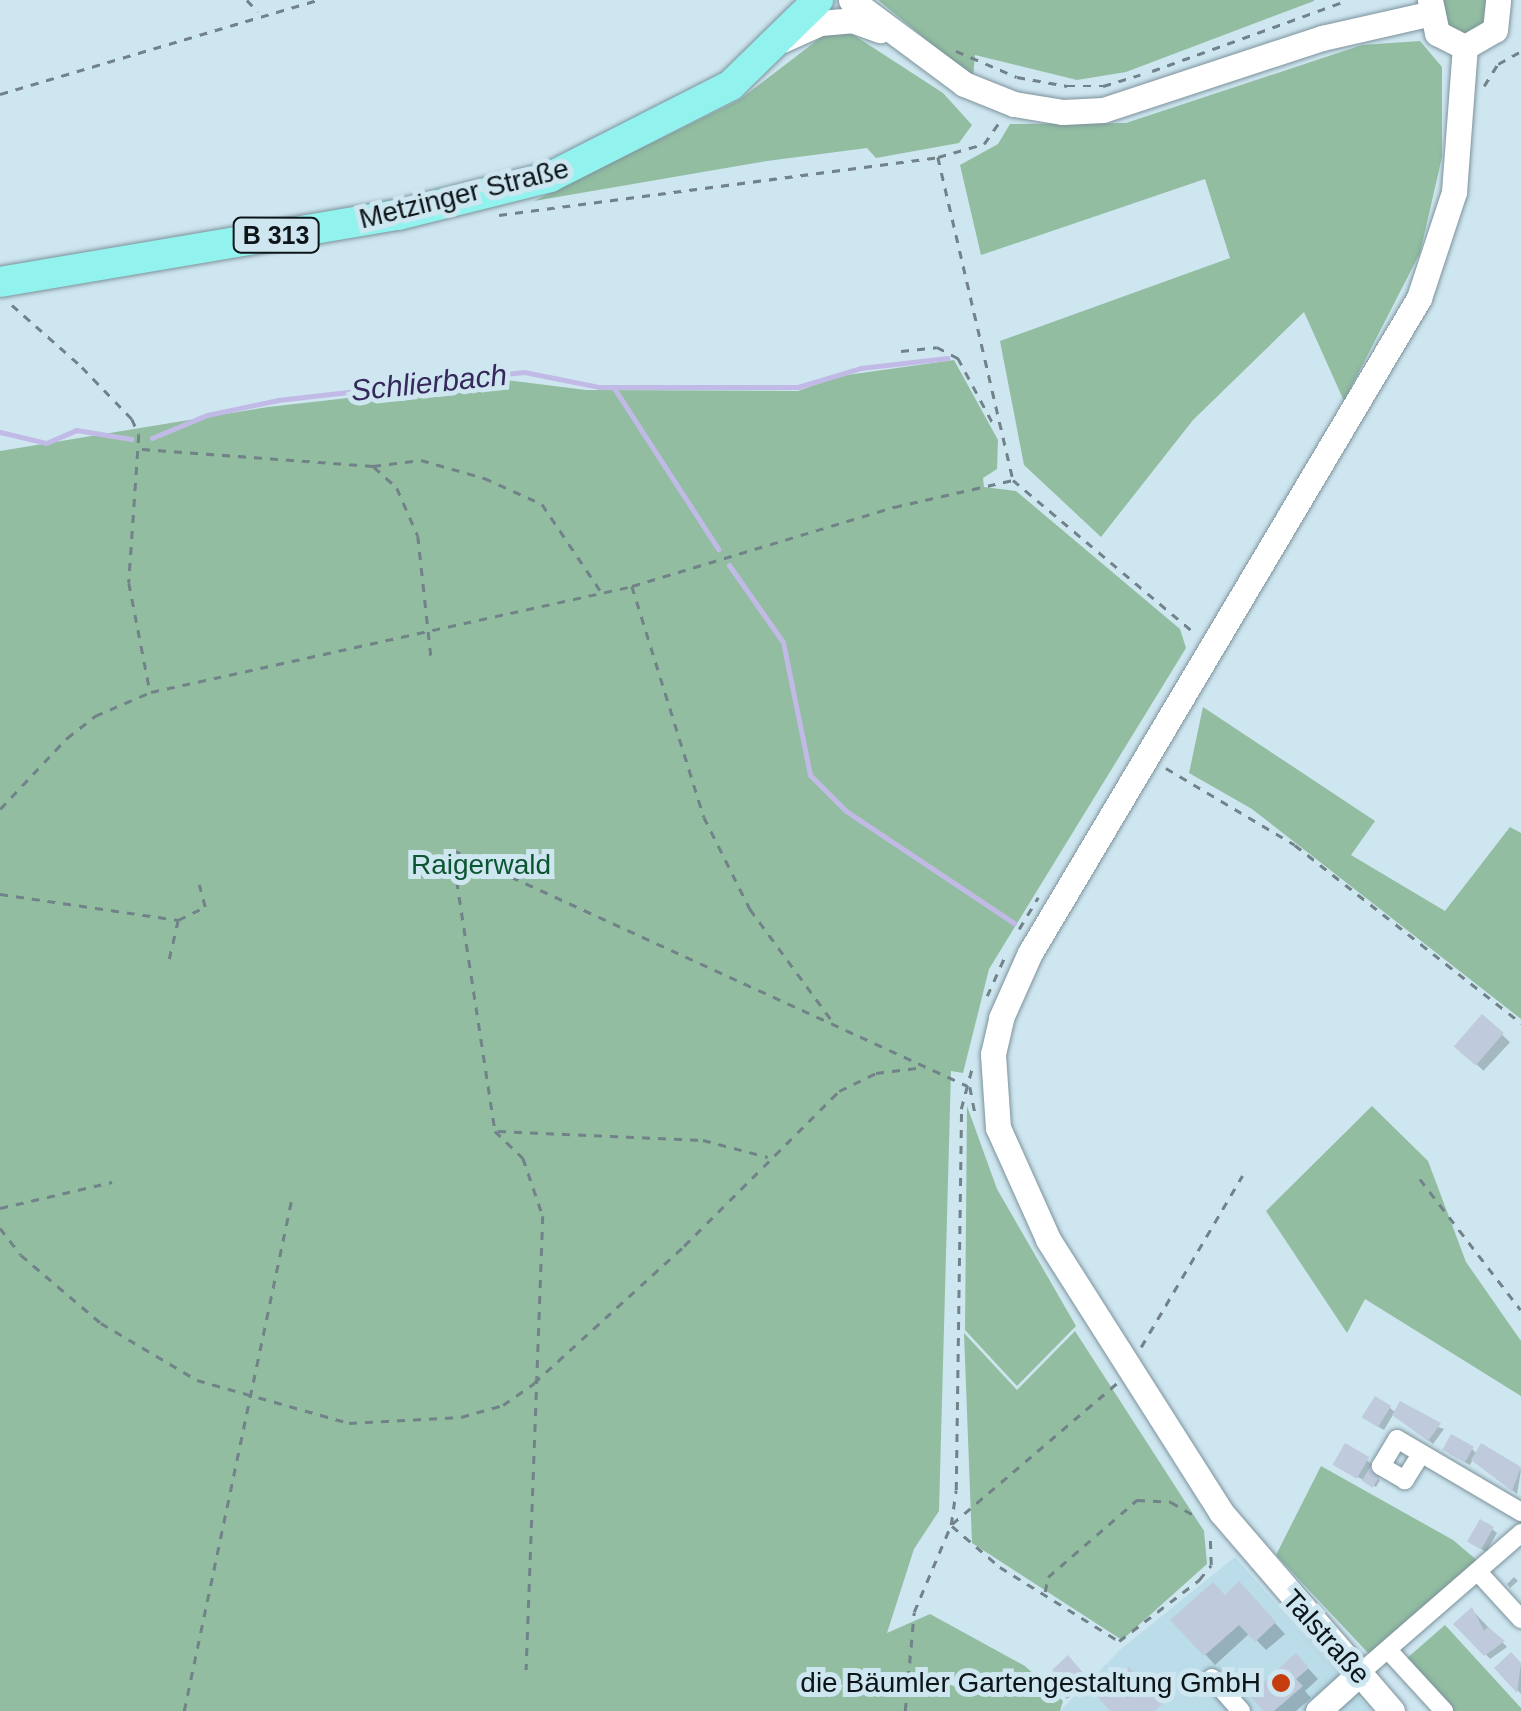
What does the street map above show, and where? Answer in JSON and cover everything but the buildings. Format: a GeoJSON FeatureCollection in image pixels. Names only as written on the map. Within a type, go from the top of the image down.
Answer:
{"type":"FeatureCollection","features":[{"type":"Feature","properties":{"kind":"main road","name":"Metzinger Straße"},"geometry":{"type":"LineString","coordinates":[[8,293],[398,215],[550,177],[680,115],[730,85],[782,40],[818,0]]}},
{"type":"Feature","properties":{"kind":"street"},"geometry":{"type":"LineString","coordinates":[[851,0],[964,84],[1014,104],[1076,112],[1104,110],[1429,7],[1436,34],[1464,46],[1487,39],[1506,5]]}},
{"type":"Feature","properties":{"kind":"street"},"geometry":{"type":"LineString","coordinates":[[782,40],[820,23],[852,20],[899,37]]}},
{"type":"Feature","properties":{"kind":"street","name":"Talstraße"},"geometry":{"type":"LineString","coordinates":[[1392,1711],[1260,1563],[1123,1375],[1018,1184],[998,1128],[993,1054],[1000,1018],[1030,953],[1419,298],[1454,192],[1464,94],[1464,46]]}},
{"type":"Feature","properties":{"kind":"street"},"geometry":{"type":"LineString","coordinates":[[1421,1454],[1521,1512]]}},
{"type":"Feature","properties":{"kind":"street"},"geometry":{"type":"LineString","coordinates":[[1318,1711],[1521,1533]]}},
{"type":"Feature","properties":{"kind":"street"},"geometry":{"type":"LineString","coordinates":[[1478,1572],[1521,1619]]}},
{"type":"Feature","properties":{"kind":"street"},"geometry":{"type":"LineString","coordinates":[[1388,1650],[1444,1711]]}},
{"type":"Feature","properties":{"kind":"street"},"geometry":{"type":"LineString","coordinates":[[1212,1678],[1241,1711]]}},
{"type":"Feature","properties":{"kind":"path"},"geometry":{"type":"LineString","coordinates":[[246,0],[259,14]]}},
{"type":"Feature","properties":{"kind":"path"},"geometry":{"type":"LineString","coordinates":[[0,94],[259,14],[318,0]]}},
{"type":"Feature","properties":{"kind":"path"},"geometry":{"type":"LineString","coordinates":[[951,48],[1017,76],[1102,86],[1348,0]]}},
{"type":"Feature","properties":{"kind":"path"},"geometry":{"type":"LineString","coordinates":[[1464,94],[1488,84],[1498,64],[1521,50]]}},
{"type":"Feature","properties":{"kind":"path"},"geometry":{"type":"LineString","coordinates":[[491,216],[588,198],[938,157],[984,144],[1003,114]]}},
{"type":"Feature","properties":{"kind":"path"},"geometry":{"type":"LineString","coordinates":[[938,157],[998,433],[1013,480],[1201,638]]}},
{"type":"Feature","properties":{"kind":"path"},"geometry":{"type":"LineString","coordinates":[[18,310],[132,418],[142,449],[129,526],[129,582],[150,692]]}},
{"type":"Feature","properties":{"kind":"path"},"geometry":{"type":"LineString","coordinates":[[901,351],[937,348],[958,358],[998,433]]}},
{"type":"Feature","properties":{"kind":"path"},"geometry":{"type":"LineString","coordinates":[[142,449],[373,466],[421,460],[542,504],[600,592]]}},
{"type":"Feature","properties":{"kind":"path"},"geometry":{"type":"LineString","coordinates":[[373,466],[396,488],[418,536],[431,656]]}},
{"type":"Feature","properties":{"kind":"path"},"geometry":{"type":"LineString","coordinates":[[0,809],[66,738],[95,716],[150,692],[632,586],[894,507],[1013,480]]}},
{"type":"Feature","properties":{"kind":"path"},"geometry":{"type":"LineString","coordinates":[[632,586],[704,816],[750,909],[834,1023]]}},
{"type":"Feature","properties":{"kind":"path"},"geometry":{"type":"LineString","coordinates":[[1147,758],[1283,836],[1521,1023]]}},
{"type":"Feature","properties":{"kind":"path"},"geometry":{"type":"LineString","coordinates":[[526,1670],[542,1216],[523,1158],[495,1131],[452,849],[970,1087],[961,1109],[950,1525],[914,1612],[905,1711]]}},
{"type":"Feature","properties":{"kind":"path"},"geometry":{"type":"LineString","coordinates":[[0,894],[178,920],[205,907],[199,885]]}},
{"type":"Feature","properties":{"kind":"path"},"geometry":{"type":"LineString","coordinates":[[168,959],[178,920]]}},
{"type":"Feature","properties":{"kind":"path"},"geometry":{"type":"LineString","coordinates":[[0,1228],[61,1290],[146,1355],[250,1400],[349,1423],[406,1425],[503,1404],[534,1383],[684,1246],[769,1157],[858,1080],[925,1067]]}},
{"type":"Feature","properties":{"kind":"path"},"geometry":{"type":"LineString","coordinates":[[495,1131],[703,1140],[769,1157]]}},
{"type":"Feature","properties":{"kind":"path"},"geometry":{"type":"LineString","coordinates":[[950,1525],[1123,1375],[1242,1176]]}},
{"type":"Feature","properties":{"kind":"path"},"geometry":{"type":"LineString","coordinates":[[1420,1179],[1521,1310]]}},
{"type":"Feature","properties":{"kind":"path"},"geometry":{"type":"LineString","coordinates":[[0,1208],[112,1182]]}},
{"type":"Feature","properties":{"kind":"path"},"geometry":{"type":"LineString","coordinates":[[184,1711],[292,1197]]}},
{"type":"Feature","properties":{"kind":"path"},"geometry":{"type":"LineString","coordinates":[[950,1525],[964,1542],[1111,1638],[1126,1640],[1211,1565],[1209,1521],[1171,1502],[1137,1500],[1048,1577],[1045,1594]]}},
{"type":"Feature","properties":{"kind":"shaded area"},"geometry":{"type":"Polygon","coordinates":[[[1235,1557],[1371,1711],[1060,1711],[1121,1649],[1235,1557]]]}},
{"type":"Feature","properties":{"kind":"green space"},"geometry":{"type":"Polygon","coordinates":[[[878,0],[1314,1],[1126,72],[1077,80],[975,55],[973,78],[878,0]]]}},
{"type":"Feature","properties":{"kind":"green space"},"geometry":{"type":"Polygon","coordinates":[[[1441,0],[1488,0],[1488,22],[1467,36],[1445,26],[1441,0]]]}},
{"type":"Feature","properties":{"kind":"green space"},"geometry":{"type":"Polygon","coordinates":[[[849,32],[943,93],[972,125],[959,143],[876,158],[867,148],[767,161],[534,201],[739,100],[824,35],[849,32]]]}},
{"type":"Feature","properties":{"kind":"green space"},"geometry":{"type":"Polygon","coordinates":[[[1420,41],[1442,67],[1442,157],[1420,253],[1344,401],[1304,312],[1193,420],[1101,537],[1024,465],[1000,341],[1230,258],[1205,179],[981,255],[960,165],[998,144],[1010,124],[1126,123],[1362,45],[1420,41]]]}},
{"type":"Feature","properties":{"kind":"green space","name":"Raigerwald"},"geometry":{"type":"Polygon","coordinates":[[[954,360],[998,440],[997,469],[983,478],[984,487],[1016,491],[1180,629],[1186,648],[989,969],[963,1073],[951,1071],[939,1511],[914,1549],[887,1633],[930,1614],[1025,1666],[1063,1701],[1060,1711],[0,1711],[0,451],[268,407],[507,380],[586,390],[798,391],[840,376],[954,360]]]}},
{"type":"Feature","properties":{"kind":"green space"},"geometry":{"type":"Polygon","coordinates":[[[1203,707],[1375,821],[1351,855],[1445,911],[1510,827],[1521,833],[1521,1019],[1252,809],[1189,773],[1203,707]]]}},
{"type":"Feature","properties":{"kind":"green space"},"geometry":{"type":"Polygon","coordinates":[[[967,1106],[997,1189],[1076,1326],[1017,1386],[965,1330],[967,1106]]]}},
{"type":"Feature","properties":{"kind":"green space"},"geometry":{"type":"Polygon","coordinates":[[[1372,1106],[1428,1161],[1466,1262],[1521,1341],[1521,1396],[1365,1299],[1347,1333],[1266,1211],[1372,1106]]]}},
{"type":"Feature","properties":{"kind":"green space"},"geometry":{"type":"Polygon","coordinates":[[[1075,1331],[1204,1531],[1207,1564],[1122,1640],[972,1543],[964,1333],[1017,1390],[1075,1331]]]}},
{"type":"Feature","properties":{"kind":"green space"},"geometry":{"type":"Polygon","coordinates":[[[1321,1466],[1453,1540],[1479,1562],[1370,1655],[1276,1555],[1321,1466]]]}},
{"type":"Feature","properties":{"kind":"green space"},"geometry":{"type":"Polygon","coordinates":[[[1445,1625],[1521,1711],[1453,1711],[1406,1659],[1445,1625]]]}},
{"type":"Feature","properties":{"kind":"waterway","name":"Schlierbach"},"geometry":{"type":"LineString","coordinates":[[152,438],[207,415],[278,400],[524,372],[599,387],[798,387],[861,368],[947,358]]}},
{"type":"Feature","properties":{"kind":"waterway"},"geometry":{"type":"LineString","coordinates":[[614,388],[718,549]]}},
{"type":"Feature","properties":{"kind":"waterway","name":"Schlierbach"},"geometry":{"type":"LineString","coordinates":[[0,432],[46,443],[76,430],[131,439]]}},
{"type":"Feature","properties":{"kind":"waterway"},"geometry":{"type":"LineString","coordinates":[[729,565],[783,642],[810,775],[846,811],[1014,923]]}},
{"type":"Feature","properties":{"kind":"place","name":"die Bäumler Gartengestaltung GmbH"},"geometry":{"type":"Point","coordinates":[1281,1683]}}]}
